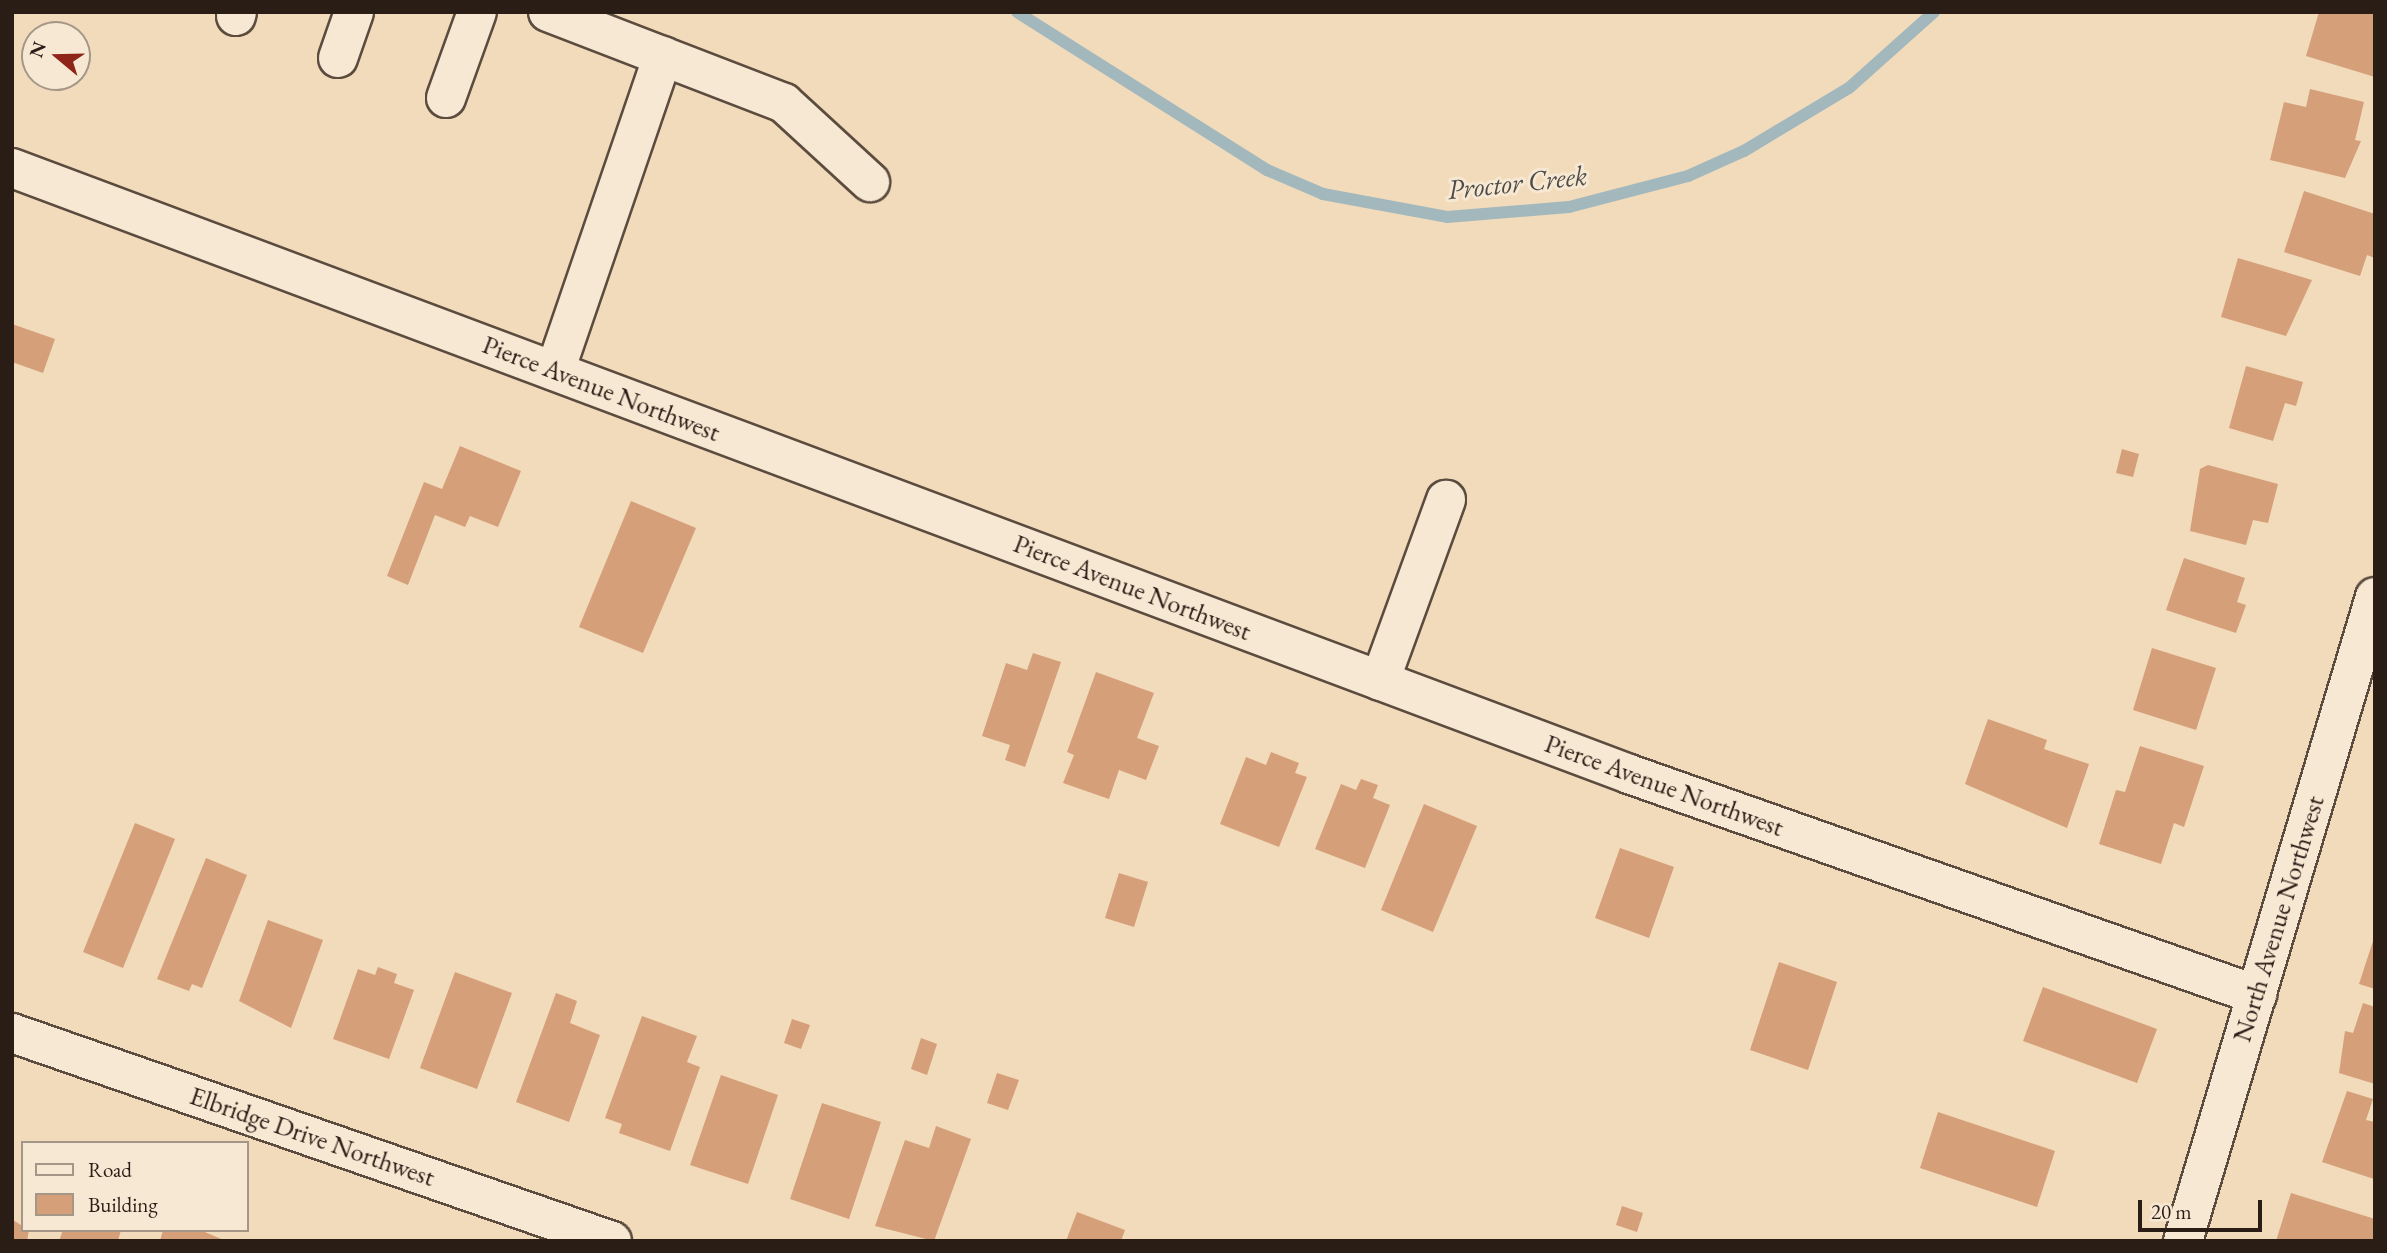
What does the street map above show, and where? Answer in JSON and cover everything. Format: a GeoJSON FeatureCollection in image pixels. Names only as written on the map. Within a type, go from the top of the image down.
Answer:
{"type":"FeatureCollection","features":[{"type":"Feature","properties":{"kind":"street"},"geometry":{"type":"LineString","coordinates":[[338,58],[354,12]]}},
{"type":"Feature","properties":{"kind":"street"},"geometry":{"type":"LineString","coordinates":[[446,98],[477,12]]}},
{"type":"Feature","properties":{"kind":"street"},"geometry":{"type":"LineString","coordinates":[[548,12],[784,103],[870,182]]}},
{"type":"Feature","properties":{"kind":"street"},"geometry":{"type":"LineString","coordinates":[[555,371],[663,56]]}},
{"type":"Feature","properties":{"kind":"street","name":"Pierce Avenue Northwest"},"geometry":{"type":"LineString","coordinates":[[12,168],[1380,681],[2257,995]]}},
{"type":"Feature","properties":{"kind":"street"},"geometry":{"type":"LineString","coordinates":[[1380,681],[1446,500]]}},
{"type":"Feature","properties":{"kind":"street","name":"North Avenue Northwest"},"geometry":{"type":"LineString","coordinates":[[2183,1241],[2375,597]]}},
{"type":"Feature","properties":{"kind":"street","name":"Elbridge Drive Northwest"},"geometry":{"type":"LineString","coordinates":[[12,1033],[612,1241]]}},
{"type":"Feature","properties":{"kind":"building"},"geometry":{"type":"Polygon","coordinates":[[[2319,12],[2375,14],[2375,77],[2306,56],[2319,12]]]}},
{"type":"Feature","properties":{"kind":"building"},"geometry":{"type":"Polygon","coordinates":[[[2310,89],[2364,102],[2355,140],[2361,141],[2345,178],[2270,160],[2284,102],[2306,107],[2310,89]]]}},
{"type":"Feature","properties":{"kind":"building"},"geometry":{"type":"Polygon","coordinates":[[[2304,191],[2375,214],[2375,258],[2367,255],[2360,276],[2284,252],[2304,191]]]}},
{"type":"Feature","properties":{"kind":"building"},"geometry":{"type":"Polygon","coordinates":[[[2238,258],[2312,280],[2286,336],[2221,317],[2238,258]]]}},
{"type":"Feature","properties":{"kind":"building"},"geometry":{"type":"Polygon","coordinates":[[[12,324],[55,339],[43,373],[12,362],[12,324]]]}},
{"type":"Feature","properties":{"kind":"building"},"geometry":{"type":"Polygon","coordinates":[[[2246,366],[2303,382],[2296,406],[2285,403],[2273,441],[2229,428],[2246,366]]]}},
{"type":"Feature","properties":{"kind":"building"},"geometry":{"type":"Polygon","coordinates":[[[460,446],[521,471],[498,527],[470,516],[465,527],[435,515],[408,585],[387,576],[424,482],[442,489],[460,446]]]}},
{"type":"Feature","properties":{"kind":"building"},"geometry":{"type":"Polygon","coordinates":[[[2122,449],[2139,454],[2133,477],[2116,473],[2122,449]]]}},
{"type":"Feature","properties":{"kind":"building"},"geometry":{"type":"Polygon","coordinates":[[[2208,465],[2278,484],[2268,523],[2253,520],[2246,545],[2190,531],[2200,469],[2208,465]]]}},
{"type":"Feature","properties":{"kind":"building"},"geometry":{"type":"Polygon","coordinates":[[[631,501],[696,528],[643,653],[579,627],[631,501]]]}},
{"type":"Feature","properties":{"kind":"building"},"geometry":{"type":"Polygon","coordinates":[[[2184,558],[2245,578],[2237,602],[2246,605],[2236,633],[2166,610],[2184,558]]]}},
{"type":"Feature","properties":{"kind":"building"},"geometry":{"type":"Polygon","coordinates":[[[2152,648],[2216,668],[2196,730],[2133,710],[2152,648]]]}},
{"type":"Feature","properties":{"kind":"building"},"geometry":{"type":"Polygon","coordinates":[[[1033,653],[1061,662],[1025,767],[1005,760],[1010,745],[982,736],[1006,663],[1027,670],[1033,653]]]}},
{"type":"Feature","properties":{"kind":"building"},"geometry":{"type":"Polygon","coordinates":[[[1096,672],[1154,693],[1137,738],[1159,746],[1146,780],[1119,770],[1109,799],[1063,783],[1074,755],[1067,752],[1096,672]]]}},
{"type":"Feature","properties":{"kind":"building"},"geometry":{"type":"Polygon","coordinates":[[[1988,719],[2047,740],[2044,749],[2089,764],[2067,828],[1965,784],[1988,719]]]}},
{"type":"Feature","properties":{"kind":"building"},"geometry":{"type":"Polygon","coordinates":[[[2140,746],[2204,766],[2184,827],[2174,823],[2161,864],[2099,844],[2116,790],[2125,792],[2140,746]]]}},
{"type":"Feature","properties":{"kind":"building"},"geometry":{"type":"Polygon","coordinates":[[[1271,752],[1299,763],[1295,773],[1307,777],[1279,847],[1220,824],[1246,757],[1266,765],[1271,752]]]}},
{"type":"Feature","properties":{"kind":"building"},"geometry":{"type":"Polygon","coordinates":[[[1361,779],[1378,785],[1373,798],[1390,805],[1365,868],[1315,849],[1341,784],[1356,790],[1361,779]]]}},
{"type":"Feature","properties":{"kind":"building"},"geometry":{"type":"Polygon","coordinates":[[[1424,804],[1477,826],[1433,932],[1381,910],[1424,804]]]}},
{"type":"Feature","properties":{"kind":"building"},"geometry":{"type":"Polygon","coordinates":[[[135,823],[175,839],[123,968],[83,952],[135,823]]]}},
{"type":"Feature","properties":{"kind":"building"},"geometry":{"type":"Polygon","coordinates":[[[1620,848],[1674,867],[1649,938],[1595,918],[1620,848]]]}},
{"type":"Feature","properties":{"kind":"building"},"geometry":{"type":"Polygon","coordinates":[[[206,858],[247,875],[202,988],[192,984],[189,991],[157,979],[206,858]]]}},
{"type":"Feature","properties":{"kind":"building"},"geometry":{"type":"Polygon","coordinates":[[[1119,873],[1148,882],[1134,927],[1105,918],[1119,873]]]}},
{"type":"Feature","properties":{"kind":"building"},"geometry":{"type":"Polygon","coordinates":[[[268,920],[323,940],[291,1028],[239,1001],[268,920]]]}},
{"type":"Feature","properties":{"kind":"building"},"geometry":{"type":"Polygon","coordinates":[[[2375,939],[2375,989],[2359,984],[2375,939]]]}},
{"type":"Feature","properties":{"kind":"building"},"geometry":{"type":"Polygon","coordinates":[[[1779,962],[1837,982],[1808,1070],[1750,1050],[1779,962]]]}},
{"type":"Feature","properties":{"kind":"building"},"geometry":{"type":"Polygon","coordinates":[[[378,967],[397,974],[394,983],[414,990],[389,1059],[333,1039],[358,969],[375,975],[378,967]]]}},
{"type":"Feature","properties":{"kind":"building"},"geometry":{"type":"Polygon","coordinates":[[[455,972],[512,993],[477,1089],[420,1068],[455,972]]]}},
{"type":"Feature","properties":{"kind":"building"},"geometry":{"type":"Polygon","coordinates":[[[2043,987],[2157,1029],[2137,1083],[2023,1041],[2043,987]]]}},
{"type":"Feature","properties":{"kind":"building"},"geometry":{"type":"Polygon","coordinates":[[[556,993],[577,1001],[570,1023],[600,1035],[569,1122],[516,1102],[556,993]]]}},
{"type":"Feature","properties":{"kind":"building"},"geometry":{"type":"Polygon","coordinates":[[[2363,1003],[2375,1007],[2375,1084],[2339,1073],[2345,1031],[2353,1033],[2363,1003]]]}},
{"type":"Feature","properties":{"kind":"building"},"geometry":{"type":"Polygon","coordinates":[[[642,1016],[697,1036],[687,1062],[700,1067],[670,1151],[619,1133],[622,1124],[605,1118],[642,1016]]]}},
{"type":"Feature","properties":{"kind":"building"},"geometry":{"type":"Polygon","coordinates":[[[792,1019],[810,1025],[801,1049],[784,1043],[792,1019]]]}},
{"type":"Feature","properties":{"kind":"building"},"geometry":{"type":"Polygon","coordinates":[[[921,1038],[937,1044],[927,1075],[911,1069],[921,1038]]]}},
{"type":"Feature","properties":{"kind":"building"},"geometry":{"type":"Polygon","coordinates":[[[997,1073],[1019,1080],[1008,1110],[987,1103],[997,1073]]]}},
{"type":"Feature","properties":{"kind":"building"},"geometry":{"type":"Polygon","coordinates":[[[721,1075],[778,1095],[748,1184],[690,1165],[721,1075]]]}},
{"type":"Feature","properties":{"kind":"building"},"geometry":{"type":"Polygon","coordinates":[[[2347,1091],[2373,1099],[2366,1120],[2375,1122],[2374,1179],[2322,1162],[2347,1091]]]}},
{"type":"Feature","properties":{"kind":"building"},"geometry":{"type":"Polygon","coordinates":[[[822,1103],[881,1122],[849,1219],[790,1199],[822,1103]]]}},
{"type":"Feature","properties":{"kind":"building"},"geometry":{"type":"Polygon","coordinates":[[[1938,1112],[2055,1151],[2037,1207],[1920,1168],[1938,1112]]]}},
{"type":"Feature","properties":{"kind":"building"},"geometry":{"type":"Polygon","coordinates":[[[936,1126],[971,1139],[934,1241],[875,1226],[905,1140],[929,1148],[936,1126]]]}},
{"type":"Feature","properties":{"kind":"building"},"geometry":{"type":"Polygon","coordinates":[[[2291,1193],[2375,1219],[2375,1241],[2276,1241],[2291,1193]]]}},
{"type":"Feature","properties":{"kind":"building"},"geometry":{"type":"Polygon","coordinates":[[[1622,1206],[1643,1213],[1637,1232],[1616,1225],[1622,1206]]]}},
{"type":"Feature","properties":{"kind":"building"},"geometry":{"type":"Polygon","coordinates":[[[1077,1212],[1125,1230],[1121,1241],[1066,1241],[1077,1212]]]}},
{"type":"Feature","properties":{"kind":"building"},"geometry":{"type":"Polygon","coordinates":[[[13,1220],[21,1225],[21,1232],[29,1232],[27,1241],[12,1241],[13,1220]]]}},
{"type":"Feature","properties":{"kind":"building"},"geometry":{"type":"Polygon","coordinates":[[[62,1232],[120,1232],[118,1241],[59,1241],[62,1232]]]}},
{"type":"Feature","properties":{"kind":"building"},"geometry":{"type":"Polygon","coordinates":[[[162,1232],[205,1232],[226,1241],[160,1241],[162,1232]]]}},
{"type":"Feature","properties":{"kind":"waterway","name":"Proctor Creek"},"geometry":{"type":"LineString","coordinates":[[1017,12],[1267,170],[1323,194],[1447,217],[1569,207],[1688,176],[1744,151],[1849,88],[1934,12]]}}]}
